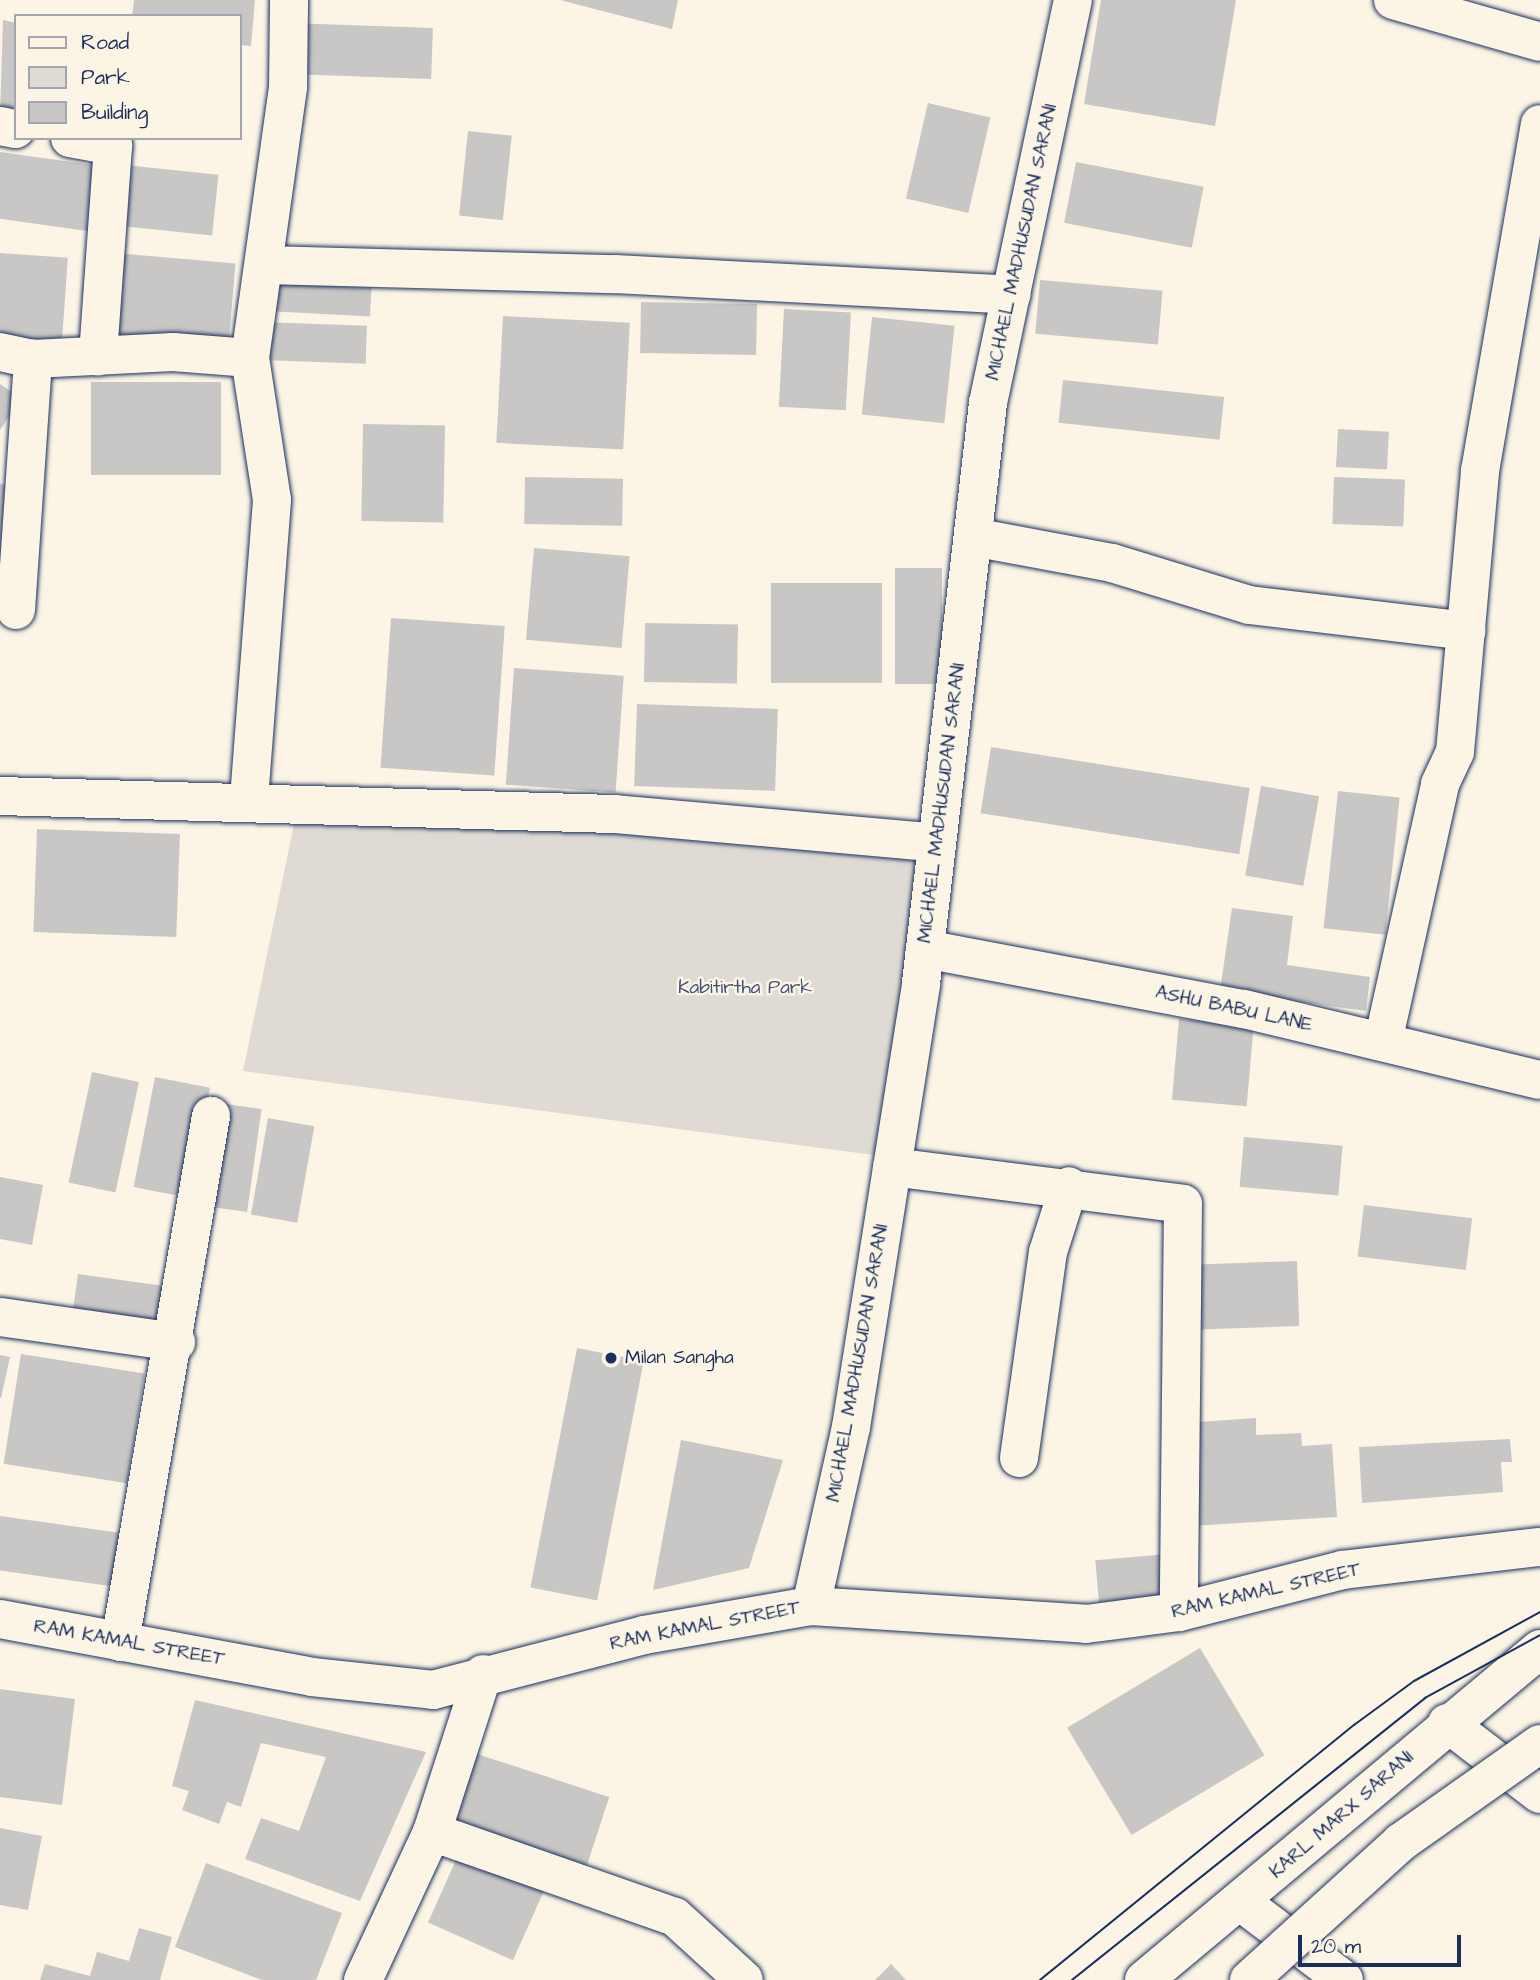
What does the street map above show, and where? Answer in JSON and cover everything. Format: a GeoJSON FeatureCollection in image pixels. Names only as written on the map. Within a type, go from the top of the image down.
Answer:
{"type":"FeatureCollection","features":[{"type":"Feature","properties":{"kind":"street"},"geometry":{"type":"LineString","coordinates":[[249,799],[272,500],[250,358],[288,87],[289,0]]}},
{"type":"Feature","properties":{"kind":"street","name":"MICHAEL MADHUSUDAN SARANI"},"geometry":{"type":"LineString","coordinates":[[811,1606],[851,1427],[925,949],[988,402],[1073,0]]}},
{"type":"Feature","properties":{"kind":"street"},"geometry":{"type":"LineString","coordinates":[[1394,0],[1540,42]]}},
{"type":"Feature","properties":{"kind":"street"},"geometry":{"type":"LineString","coordinates":[[1383,1042],[1440,784],[1455,752],[1480,471],[1540,124]]}},
{"type":"Feature","properties":{"kind":"street"},"geometry":{"type":"LineString","coordinates":[[81,140],[113,146],[99,356]]}},
{"type":"Feature","properties":{"kind":"street"},"geometry":{"type":"LineString","coordinates":[[265,265],[615,274],[1011,295]]}},
{"type":"Feature","properties":{"kind":"street"},"geometry":{"type":"LineString","coordinates":[[16,610],[17,356],[250,358]]}},
{"type":"Feature","properties":{"kind":"street"},"geometry":{"type":"LineString","coordinates":[[972,537],[1112,563],[1249,605],[1466,631]]}},
{"type":"Feature","properties":{"kind":"street"},"geometry":{"type":"LineString","coordinates":[[0,796],[249,799],[615,814],[937,843]]}},
{"type":"Feature","properties":{"kind":"street","name":"ASHU BABU LANE"},"geometry":{"type":"LineString","coordinates":[[925,949],[1383,1042],[1540,1080]]}},
{"type":"Feature","properties":{"kind":"street"},"geometry":{"type":"LineString","coordinates":[[120,1642],[176,1342],[211,1116]]}},
{"type":"Feature","properties":{"kind":"street"},"geometry":{"type":"LineString","coordinates":[[892,1167],[1069,1186],[1183,1204],[1178,1612]]}},
{"type":"Feature","properties":{"kind":"street"},"geometry":{"type":"LineString","coordinates":[[1019,1458],[1044,1276],[1069,1186]]}},
{"type":"Feature","properties":{"kind":"street"},"geometry":{"type":"LineString","coordinates":[[0,1317],[176,1342]]}},
{"type":"Feature","properties":{"kind":"street","name":"RAM KAMAL STREET"},"geometry":{"type":"LineString","coordinates":[[0,1619],[312,1677],[433,1690],[483,1674],[644,1635],[811,1606],[1086,1624],[1178,1612],[1343,1570],[1540,1547]]}},
{"type":"Feature","properties":{"kind":"street","name":"KARL MARX SARANI"},"geometry":{"type":"LineString","coordinates":[[1144,1980],[1241,1902],[1447,1723],[1540,1649]]}},
{"type":"Feature","properties":{"kind":"street"},"geometry":{"type":"LineString","coordinates":[[363,1980],[432,1832],[483,1674]]}},
{"type":"Feature","properties":{"kind":"street"},"geometry":{"type":"LineString","coordinates":[[1447,1723],[1540,1794]]}},
{"type":"Feature","properties":{"kind":"street"},"geometry":{"type":"LineString","coordinates":[[1249,1980],[1401,1842],[1540,1744]]}},
{"type":"Feature","properties":{"kind":"street"},"geometry":{"type":"LineString","coordinates":[[432,1832],[675,1917],[744,1980]]}},
{"type":"Feature","properties":{"kind":"street"},"geometry":{"type":"LineString","coordinates":[[1241,1902],[1344,1980]]}},
{"type":"Feature","properties":{"kind":"green space","name":"Kabitirtha Park"},"geometry":{"type":"Polygon","coordinates":[[[294,824],[622,829],[923,850],[881,1156],[243,1071],[294,824]]]}},
{"type":"Feature","properties":{"kind":"building"},"geometry":{"type":"Polygon","coordinates":[[[134,0],[255,0],[251,46],[242,45],[242,14],[132,14],[134,0]]]}},
{"type":"Feature","properties":{"kind":"building"},"geometry":{"type":"Polygon","coordinates":[[[560,0],[678,0],[672,29],[560,0]]]}},
{"type":"Feature","properties":{"kind":"building"},"geometry":{"type":"Polygon","coordinates":[[[1101,0],[1236,0],[1215,126],[1084,104],[1101,0]]]}},
{"type":"Feature","properties":{"kind":"building"},"geometry":{"type":"Polygon","coordinates":[[[3,20],[14,23],[14,119],[0,116],[3,20]]]}},
{"type":"Feature","properties":{"kind":"building"},"geometry":{"type":"Polygon","coordinates":[[[290,23],[433,28],[431,79],[288,74],[290,23]]]}},
{"type":"Feature","properties":{"kind":"building"},"geometry":{"type":"Polygon","coordinates":[[[928,103],[990,117],[968,213],[906,198],[928,103]]]}},
{"type":"Feature","properties":{"kind":"building"},"geometry":{"type":"Polygon","coordinates":[[[468,131],[512,136],[503,220],[459,216],[468,131]]]}},
{"type":"Feature","properties":{"kind":"building"},"geometry":{"type":"Polygon","coordinates":[[[0,152],[98,166],[89,231],[0,219],[0,152]]]}},
{"type":"Feature","properties":{"kind":"building"},"geometry":{"type":"Polygon","coordinates":[[[1076,162],[1204,187],[1192,248],[1064,223],[1076,162]]]}},
{"type":"Feature","properties":{"kind":"building"},"geometry":{"type":"Polygon","coordinates":[[[125,165],[218,175],[212,235],[119,226],[125,165]]]}},
{"type":"Feature","properties":{"kind":"building"},"geometry":{"type":"Polygon","coordinates":[[[0,253],[68,258],[61,349],[0,344],[0,253]]]}},
{"type":"Feature","properties":{"kind":"building"},"geometry":{"type":"Polygon","coordinates":[[[115,253],[236,264],[228,345],[108,335],[115,253]]]}},
{"type":"Feature","properties":{"kind":"building"},"geometry":{"type":"Polygon","coordinates":[[[268,275],[372,280],[370,316],[266,311],[268,275]]]}},
{"type":"Feature","properties":{"kind":"building"},"geometry":{"type":"Polygon","coordinates":[[[1040,280],[1163,291],[1158,345],[1035,334],[1040,280]]]}},
{"type":"Feature","properties":{"kind":"building"},"geometry":{"type":"Polygon","coordinates":[[[641,302],[757,304],[756,355],[640,353],[641,302]]]}},
{"type":"Feature","properties":{"kind":"building"},"geometry":{"type":"Polygon","coordinates":[[[784,309],[851,313],[846,410],[779,407],[784,309]]]}},
{"type":"Feature","properties":{"kind":"building"},"geometry":{"type":"Polygon","coordinates":[[[503,316],[630,323],[623,449],[496,443],[503,316]]]}},
{"type":"Feature","properties":{"kind":"building"},"geometry":{"type":"Polygon","coordinates":[[[872,317],[955,326],[944,423],[862,414],[872,317]]]}},
{"type":"Feature","properties":{"kind":"building"},"geometry":{"type":"Polygon","coordinates":[[[262,322],[367,326],[366,364],[261,360],[262,322]]]}},
{"type":"Feature","properties":{"kind":"building"},"geometry":{"type":"Polygon","coordinates":[[[1063,380],[1224,397],[1220,440],[1059,423],[1063,380]]]}},
{"type":"Feature","properties":{"kind":"building"},"geometry":{"type":"Polygon","coordinates":[[[91,382],[221,382],[221,475],[91,475],[91,382]]]}},
{"type":"Feature","properties":{"kind":"building"},"geometry":{"type":"Polygon","coordinates":[[[0,384],[21,398],[0,430],[0,384]]]}},
{"type":"Feature","properties":{"kind":"building"},"geometry":{"type":"Polygon","coordinates":[[[363,424],[445,425],[443,522],[361,521],[363,424]]]}},
{"type":"Feature","properties":{"kind":"building"},"geometry":{"type":"Polygon","coordinates":[[[1338,429],[1389,432],[1387,470],[1336,467],[1338,429]]]}},
{"type":"Feature","properties":{"kind":"building"},"geometry":{"type":"Polygon","coordinates":[[[525,477],[623,479],[622,526],[524,524],[525,477]]]}},
{"type":"Feature","properties":{"kind":"building"},"geometry":{"type":"Polygon","coordinates":[[[1334,477],[1405,479],[1403,526],[1332,524],[1334,477]]]}},
{"type":"Feature","properties":{"kind":"building"},"geometry":{"type":"Polygon","coordinates":[[[0,484],[7,485],[2,554],[0,554],[0,484]]]}},
{"type":"Feature","properties":{"kind":"building"},"geometry":{"type":"Polygon","coordinates":[[[534,548],[630,556],[622,648],[526,640],[534,548]]]}},
{"type":"Feature","properties":{"kind":"building"},"geometry":{"type":"Polygon","coordinates":[[[895,568],[942,568],[942,684],[895,684],[895,568]]]}},
{"type":"Feature","properties":{"kind":"building"},"geometry":{"type":"Polygon","coordinates":[[[771,583],[882,583],[882,683],[771,683],[771,583]]]}},
{"type":"Feature","properties":{"kind":"building"},"geometry":{"type":"Polygon","coordinates":[[[391,618],[505,626],[494,776],[381,768],[391,618]]]}},
{"type":"Feature","properties":{"kind":"building"},"geometry":{"type":"Polygon","coordinates":[[[645,623],[738,625],[737,684],[644,682],[645,623]]]}},
{"type":"Feature","properties":{"kind":"building"},"geometry":{"type":"Polygon","coordinates":[[[514,668],[624,676],[616,792],[506,785],[514,668]]]}},
{"type":"Feature","properties":{"kind":"building"},"geometry":{"type":"Polygon","coordinates":[[[637,704],[778,709],[775,791],[634,786],[637,704]]]}},
{"type":"Feature","properties":{"kind":"building"},"geometry":{"type":"Polygon","coordinates":[[[991,747],[1250,788],[1239,854],[981,813],[991,747]]]}},
{"type":"Feature","properties":{"kind":"building"},"geometry":{"type":"Polygon","coordinates":[[[1261,786],[1319,796],[1303,886],[1245,876],[1261,786]]]}},
{"type":"Feature","properties":{"kind":"building"},"geometry":{"type":"Polygon","coordinates":[[[1338,791],[1400,797],[1385,935],[1324,928],[1338,791]]]}},
{"type":"Feature","properties":{"kind":"building"},"geometry":{"type":"Polygon","coordinates":[[[37,829],[180,834],[176,937],[33,932],[37,829]]]}},
{"type":"Feature","properties":{"kind":"building"},"geometry":{"type":"Polygon","coordinates":[[[1232,908],[1293,916],[1287,965],[1370,977],[1366,1011],[1220,991],[1232,908]]]}},
{"type":"Feature","properties":{"kind":"building"},"geometry":{"type":"Polygon","coordinates":[[[1179,1019],[1254,1026],[1247,1106],[1172,1100],[1179,1019]]]}},
{"type":"Feature","properties":{"kind":"building"},"geometry":{"type":"Polygon","coordinates":[[[92,1072],[139,1082],[115,1193],[69,1183],[92,1072]]]}},
{"type":"Feature","properties":{"kind":"building"},"geometry":{"type":"Polygon","coordinates":[[[155,1077],[210,1088],[189,1198],[134,1187],[155,1077]]]}},
{"type":"Feature","properties":{"kind":"building"},"geometry":{"type":"Polygon","coordinates":[[[219,1103],[262,1109],[247,1212],[205,1206],[219,1103]]]}},
{"type":"Feature","properties":{"kind":"building"},"geometry":{"type":"Polygon","coordinates":[[[268,1118],[314,1126],[297,1223],[251,1215],[268,1118]]]}},
{"type":"Feature","properties":{"kind":"building"},"geometry":{"type":"Polygon","coordinates":[[[1244,1137],[1343,1146],[1338,1195],[1240,1187],[1244,1137]]]}},
{"type":"Feature","properties":{"kind":"building"},"geometry":{"type":"Polygon","coordinates":[[[0,1177],[43,1185],[32,1245],[0,1239],[0,1177]]]}},
{"type":"Feature","properties":{"kind":"building"},"geometry":{"type":"Polygon","coordinates":[[[1364,1205],[1472,1218],[1466,1270],[1358,1257],[1364,1205]]]}},
{"type":"Feature","properties":{"kind":"building"},"geometry":{"type":"Polygon","coordinates":[[[1297,1261],[1299,1326],[1199,1329],[1197,1264],[1297,1261]]]}},
{"type":"Feature","properties":{"kind":"building"},"geometry":{"type":"Polygon","coordinates":[[[78,1274],[171,1287],[165,1332],[72,1319],[78,1274]]]}},
{"type":"Feature","properties":{"kind":"building"},"geometry":{"type":"Polygon","coordinates":[[[577,1348],[644,1361],[597,1600],[530,1588],[577,1348]]]}},
{"type":"Feature","properties":{"kind":"building"},"geometry":{"type":"Polygon","coordinates":[[[21,1354],[144,1374],[127,1483],[4,1464],[21,1354]]]}},
{"type":"Feature","properties":{"kind":"building"},"geometry":{"type":"Polygon","coordinates":[[[0,1355],[10,1357],[1,1398],[0,1398],[0,1355]]]}},
{"type":"Feature","properties":{"kind":"building"},"geometry":{"type":"Polygon","coordinates":[[[1256,1418],[1256,1435],[1301,1433],[1302,1446],[1332,1444],[1337,1517],[1190,1526],[1184,1423],[1256,1418]]]}},
{"type":"Feature","properties":{"kind":"building"},"geometry":{"type":"Polygon","coordinates":[[[1510,1439],[1512,1462],[1501,1462],[1503,1492],[1362,1503],[1359,1447],[1510,1439]]]}},
{"type":"Feature","properties":{"kind":"building"},"geometry":{"type":"Polygon","coordinates":[[[681,1440],[783,1460],[749,1568],[653,1590],[681,1440]]]}},
{"type":"Feature","properties":{"kind":"building"},"geometry":{"type":"Polygon","coordinates":[[[0,1516],[121,1533],[113,1586],[0,1571],[0,1516]]]}},
{"type":"Feature","properties":{"kind":"building"},"geometry":{"type":"Polygon","coordinates":[[[1168,1554],[1173,1608],[1100,1614],[1095,1560],[1168,1554]]]}},
{"type":"Feature","properties":{"kind":"building"},"geometry":{"type":"Polygon","coordinates":[[[1200,1648],[1264,1755],[1132,1835],[1067,1728],[1200,1648]]]}},
{"type":"Feature","properties":{"kind":"building"},"geometry":{"type":"Polygon","coordinates":[[[0,1689],[75,1699],[62,1805],[0,1797],[0,1689]]]}},
{"type":"Feature","properties":{"kind":"building"},"geometry":{"type":"Polygon","coordinates":[[[195,1700],[426,1752],[360,1901],[245,1859],[261,1818],[299,1831],[326,1757],[261,1743],[241,1807],[227,1802],[219,1824],[182,1810],[189,1791],[172,1786],[195,1700]]]}},
{"type":"Feature","properties":{"kind":"building"},"geometry":{"type":"Polygon","coordinates":[[[477,1754],[609,1797],[585,1872],[453,1829],[477,1754]]]}},
{"type":"Feature","properties":{"kind":"building"},"geometry":{"type":"Polygon","coordinates":[[[0,1828],[42,1836],[28,1910],[0,1905],[0,1828]]]}},
{"type":"Feature","properties":{"kind":"building"},"geometry":{"type":"Polygon","coordinates":[[[459,1853],[544,1891],[513,1960],[428,1922],[459,1853]]]}},
{"type":"Feature","properties":{"kind":"building"},"geometry":{"type":"Polygon","coordinates":[[[206,1863],[342,1913],[316,1980],[262,1980],[175,1947],[206,1863]]]}},
{"type":"Feature","properties":{"kind":"building"},"geometry":{"type":"Polygon","coordinates":[[[139,1928],[172,1937],[160,1980],[40,1980],[45,1964],[90,1976],[97,1952],[129,1961],[139,1928]]]}},
{"type":"Feature","properties":{"kind":"building"},"geometry":{"type":"Polygon","coordinates":[[[891,1964],[906,1980],[875,1980],[891,1964]]]}},
{"type":"Feature","properties":{"kind":"tram line"},"geometry":{"type":"LineString","coordinates":[[1040,1980],[1354,1725],[1414,1681],[1540,1612]]}},
{"type":"Feature","properties":{"kind":"tram line"},"geometry":{"type":"LineString","coordinates":[[1072,1980],[1425,1698],[1540,1635]]}},
{"type":"Feature","properties":{"kind":"place","name":"Milan Sangha"},"geometry":{"type":"Point","coordinates":[611,1358]}}]}
